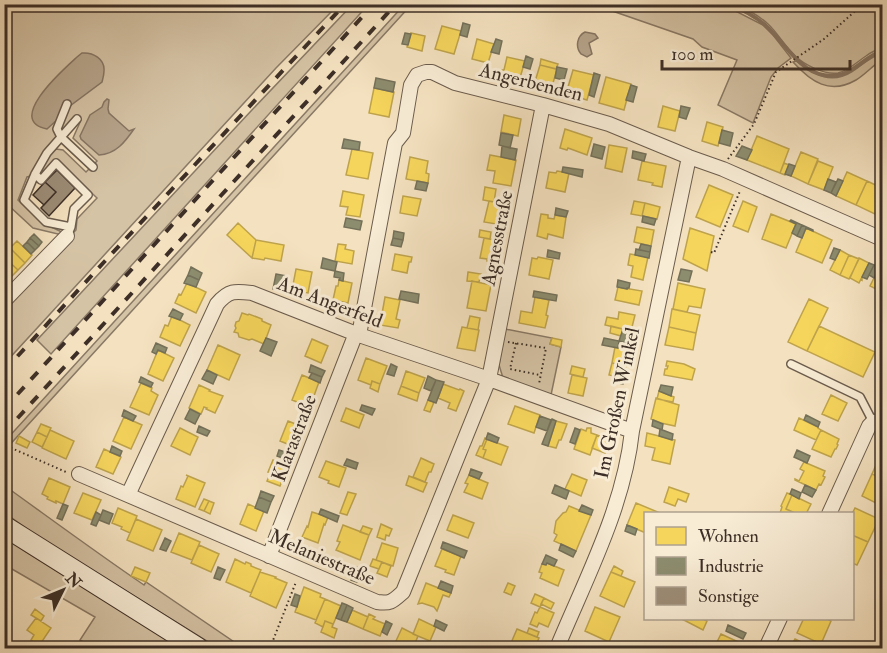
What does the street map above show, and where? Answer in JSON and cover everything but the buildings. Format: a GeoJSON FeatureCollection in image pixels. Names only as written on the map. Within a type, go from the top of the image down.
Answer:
{"type":"FeatureCollection","features":[{"type":"Feature","properties":{"kind":"main road"},"geometry":{"type":"LineString","coordinates":[[4,526],[198,648]]}},
{"type":"Feature","properties":{"kind":"street","name":"Angerbenden"},"geometry":{"type":"LineString","coordinates":[[358,334],[395,143],[403,133],[411,85],[417,75],[426,72],[432,72],[455,83],[609,124],[723,170],[882,239]]}},
{"type":"Feature","properties":{"kind":"street","name":"Agnesstraße"},"geometry":{"type":"LineString","coordinates":[[489,379],[543,105]]}},
{"type":"Feature","properties":{"kind":"street","name":"Im Großen Winkel"},"geometry":{"type":"LineString","coordinates":[[557,648],[612,514],[629,456],[632,431],[689,158]]}},
{"type":"Feature","properties":{"kind":"street"},"geometry":{"type":"LineString","coordinates":[[4,301],[69,231]]}},
{"type":"Feature","properties":{"kind":"street","name":"Am Angerfeld"},"geometry":{"type":"LineString","coordinates":[[128,495],[217,304],[225,294],[238,291],[252,293],[358,334],[632,431]]}},
{"type":"Feature","properties":{"kind":"street","name":"Klarastraße"},"geometry":{"type":"LineString","coordinates":[[269,556],[358,334]]}},
{"type":"Feature","properties":{"kind":"street","name":"Melaniestraße"},"geometry":{"type":"LineString","coordinates":[[79,474],[377,602],[389,603],[403,592],[489,379]]}},
{"type":"Feature","properties":{"kind":"street"},"geometry":{"type":"LineString","coordinates":[[829,512],[865,432],[878,422]]}},
{"type":"Feature","properties":{"kind":"street"},"geometry":{"type":"LineString","coordinates":[[766,648],[779,620]]}},
{"type":"Feature","properties":{"kind":"lane"},"geometry":{"type":"LineString","coordinates":[[67,104],[57,129],[61,137],[93,167]]}},
{"type":"Feature","properties":{"kind":"lane"},"geometry":{"type":"LineString","coordinates":[[35,174],[41,180],[56,163],[88,195],[74,209],[69,231],[46,222],[24,200],[35,174],[47,153],[77,119]]}},
{"type":"Feature","properties":{"kind":"lane"},"geometry":{"type":"LineString","coordinates":[[791,364],[860,397],[878,422]]}},
{"type":"Feature","properties":{"kind":"path"},"geometry":{"type":"LineString","coordinates":[[723,170],[726,161],[754,124],[773,76],[780,68],[824,39],[865,4],[882,8]]}},
{"type":"Feature","properties":{"kind":"path"},"geometry":{"type":"LineString","coordinates":[[711,252],[714,253],[745,180]]}},
{"type":"Feature","properties":{"kind":"path"},"geometry":{"type":"LineString","coordinates":[[497,339],[546,348],[535,396]]}},
{"type":"Feature","properties":{"kind":"path"},"geometry":{"type":"LineString","coordinates":[[516,343],[510,369],[540,375]]}},
{"type":"Feature","properties":{"kind":"path"},"geometry":{"type":"LineString","coordinates":[[4,452],[9,447],[73,475],[79,474]]}},
{"type":"Feature","properties":{"kind":"path"},"geometry":{"type":"LineString","coordinates":[[270,648],[301,568]]}},
{"type":"Feature","properties":{"kind":"shaded area"},"geometry":{"type":"Polygon","coordinates":[[[4,5],[338,5],[276,68],[5,363],[5,304],[76,230],[77,219],[97,198],[57,160],[43,173],[40,173],[48,156],[56,149],[63,150],[86,172],[97,161],[73,138],[81,120],[76,115],[44,151],[31,176],[27,177],[18,200],[43,223],[64,233],[62,235],[33,228],[7,204],[5,206],[4,5]]]}},
{"type":"Feature","properties":{"kind":"shaded area"},"geometry":{"type":"Polygon","coordinates":[[[352,5],[368,5],[51,354],[37,340],[352,5]]]}},
{"type":"Feature","properties":{"kind":"shaded area"},"geometry":{"type":"Polygon","coordinates":[[[404,5],[411,5],[5,450],[5,441],[404,5]]]}},
{"type":"Feature","properties":{"kind":"shaded area"},"geometry":{"type":"Polygon","coordinates":[[[595,5],[724,5],[763,25],[791,58],[771,77],[753,123],[718,105],[737,60],[702,47],[693,39],[595,5]]]}},
{"type":"Feature","properties":{"kind":"shaded area"},"geometry":{"type":"Polygon","coordinates":[[[735,5],[882,5],[882,48],[870,53],[842,72],[821,71],[795,56],[764,21],[735,5]]]}},
{"type":"Feature","properties":{"kind":"shaded area"},"geometry":{"type":"Polygon","coordinates":[[[585,32],[595,34],[598,38],[589,43],[592,54],[587,57],[581,54],[578,45],[580,36],[585,32]]]}},
{"type":"Feature","properties":{"kind":"shaded area"},"geometry":{"type":"Polygon","coordinates":[[[82,53],[94,55],[103,63],[102,82],[70,106],[63,123],[57,120],[47,129],[35,124],[32,116],[34,106],[41,94],[82,53]]]}},
{"type":"Feature","properties":{"kind":"shaded area"},"geometry":{"type":"Polygon","coordinates":[[[882,53],[882,60],[860,78],[838,86],[829,86],[814,80],[793,62],[796,61],[817,74],[830,78],[845,75],[882,53]]]}},
{"type":"Feature","properties":{"kind":"shaded area"},"geometry":{"type":"Polygon","coordinates":[[[107,99],[109,100],[109,113],[129,131],[134,129],[115,150],[99,155],[80,136],[90,115],[102,107],[107,99]]]}},
{"type":"Feature","properties":{"kind":"shaded area"},"geometry":{"type":"Polygon","coordinates":[[[505,329],[552,338],[550,344],[561,347],[551,395],[503,378],[499,365],[505,329]]]}},
{"type":"Feature","properties":{"kind":"shaded area"},"geometry":{"type":"Polygon","coordinates":[[[5,486],[144,585],[146,582],[243,648],[218,648],[40,538],[5,513],[5,486]]]}},
{"type":"Feature","properties":{"kind":"shaded area"},"geometry":{"type":"Polygon","coordinates":[[[5,537],[181,648],[93,648],[80,640],[95,617],[5,565],[5,537]]]}},
{"type":"Feature","properties":{"kind":"waterway"},"geometry":{"type":"LineString","coordinates":[[728,4],[761,22],[805,67],[815,72],[826,75],[844,74],[882,51]]}},
{"type":"Feature","properties":{"kind":"railway"},"geometry":{"type":"LineString","coordinates":[[4,371],[345,4]]}},
{"type":"Feature","properties":{"kind":"railway"},"geometry":{"type":"LineString","coordinates":[[4,409],[374,4]]}},
{"type":"Feature","properties":{"kind":"railway"},"geometry":{"type":"LineString","coordinates":[[4,433],[396,4]]}}]}
